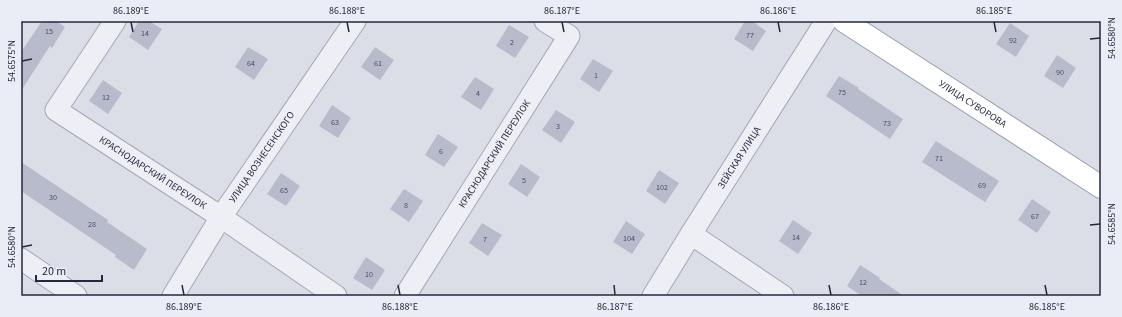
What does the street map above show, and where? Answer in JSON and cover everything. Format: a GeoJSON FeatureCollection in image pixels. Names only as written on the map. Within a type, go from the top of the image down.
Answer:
{"type":"FeatureCollection","features":[{"type":"Feature","properties":{"kind":"main road","name":"УЛИЦА СУВОРОВА"},"geometry":{"type":"LineString","coordinates":[[844,21],[1101,187]]}},
{"type":"Feature","properties":{"kind":"street","name":"КРАСНОДАРСКИЙ ПЕРЕУЛОК"},"geometry":{"type":"LineString","coordinates":[[115,21],[56,110],[221,217],[336,296]]}},
{"type":"Feature","properties":{"kind":"street","name":"УЛИЦА ВОЗНЕСЕНСКОГО"},"geometry":{"type":"LineString","coordinates":[[173,296],[221,217],[355,21]]}},
{"type":"Feature","properties":{"kind":"street","name":"КРАСНОДАРСКИЙ ПЕРЕУЛОК"},"geometry":{"type":"LineString","coordinates":[[405,296],[569,36],[545,21]]}},
{"type":"Feature","properties":{"kind":"street","name":"ЗЕЙСКАЯ УЛИЦА"},"geometry":{"type":"LineString","coordinates":[[653,296],[826,21]]}},
{"type":"Feature","properties":{"kind":"street"},"geometry":{"type":"LineString","coordinates":[[691,234],[783,296]]}},
{"type":"Feature","properties":{"kind":"street"},"geometry":{"type":"LineString","coordinates":[[21,259],[76,296]]}},
{"type":"Feature","properties":{"kind":"building"},"geometry":{"type":"Polygon","coordinates":[[[42,21],[56,21],[65,27],[52,48],[50,46],[21,91],[21,52],[42,21]]]}},
{"type":"Feature","properties":{"kind":"building"},"geometry":{"type":"Polygon","coordinates":[[[139,21],[149,21],[162,29],[148,50],[129,37],[139,21]]]}},
{"type":"Feature","properties":{"kind":"building"},"geometry":{"type":"Polygon","coordinates":[[[745,21],[752,21],[766,31],[753,51],[734,39],[745,21]]]}},
{"type":"Feature","properties":{"kind":"building"},"geometry":{"type":"Polygon","coordinates":[[[1010,23],[1029,36],[1016,57],[996,44],[1010,23]]]}},
{"type":"Feature","properties":{"kind":"building"},"geometry":{"type":"Polygon","coordinates":[[[509,25],[529,37],[515,58],[496,46],[509,25]]]}},
{"type":"Feature","properties":{"kind":"building"},"geometry":{"type":"Polygon","coordinates":[[[248,47],[268,59],[254,80],[235,67],[248,47]]]}},
{"type":"Feature","properties":{"kind":"building"},"geometry":{"type":"Polygon","coordinates":[[[375,47],[394,60],[380,80],[361,67],[375,47]]]}},
{"type":"Feature","properties":{"kind":"building"},"geometry":{"type":"Polygon","coordinates":[[[1057,55],[1076,68],[1063,88],[1044,76],[1057,55]]]}},
{"type":"Feature","properties":{"kind":"building"},"geometry":{"type":"Polygon","coordinates":[[[593,59],[613,71],[599,92],[580,79],[593,59]]]}},
{"type":"Feature","properties":{"kind":"building"},"geometry":{"type":"Polygon","coordinates":[[[839,76],[903,119],[890,139],[826,96],[839,76]]]}},
{"type":"Feature","properties":{"kind":"building"},"geometry":{"type":"Polygon","coordinates":[[[475,77],[494,89],[481,110],[461,97],[475,77]]]}},
{"type":"Feature","properties":{"kind":"building"},"geometry":{"type":"Polygon","coordinates":[[[103,80],[122,93],[108,114],[89,101],[103,80]]]}},
{"type":"Feature","properties":{"kind":"building"},"geometry":{"type":"Polygon","coordinates":[[[332,105],[351,118],[338,138],[319,126],[332,105]]]}},
{"type":"Feature","properties":{"kind":"building"},"geometry":{"type":"Polygon","coordinates":[[[556,110],[575,122],[561,143],[542,130],[556,110]]]}},
{"type":"Feature","properties":{"kind":"building"},"geometry":{"type":"Polygon","coordinates":[[[438,134],[458,147],[444,167],[425,155],[438,134]]]}},
{"type":"Feature","properties":{"kind":"building"},"geometry":{"type":"Polygon","coordinates":[[[936,141],[999,181],[985,202],[922,162],[936,141]]]}},
{"type":"Feature","properties":{"kind":"building"},"geometry":{"type":"Polygon","coordinates":[[[21,162],[108,220],[107,222],[147,249],[134,270],[115,257],[116,255],[21,191],[21,162]]]}},
{"type":"Feature","properties":{"kind":"building"},"geometry":{"type":"Polygon","coordinates":[[[521,164],[540,177],[527,197],[508,184],[521,164]]]}},
{"type":"Feature","properties":{"kind":"building"},"geometry":{"type":"Polygon","coordinates":[[[659,170],[679,183],[665,204],[646,191],[659,170]]]}},
{"type":"Feature","properties":{"kind":"building"},"geometry":{"type":"Polygon","coordinates":[[[281,173],[300,186],[286,206],[267,194],[281,173]]]}},
{"type":"Feature","properties":{"kind":"building"},"geometry":{"type":"Polygon","coordinates":[[[404,189],[423,201],[409,222],[390,209],[404,189]]]}},
{"type":"Feature","properties":{"kind":"building"},"geometry":{"type":"Polygon","coordinates":[[[1032,199],[1051,212],[1037,233],[1018,220],[1032,199]]]}},
{"type":"Feature","properties":{"kind":"building"},"geometry":{"type":"Polygon","coordinates":[[[793,220],[812,233],[798,254],[779,241],[793,220]]]}},
{"type":"Feature","properties":{"kind":"building"},"geometry":{"type":"Polygon","coordinates":[[[626,221],[645,234],[632,254],[613,242],[626,221]]]}},
{"type":"Feature","properties":{"kind":"building"},"geometry":{"type":"Polygon","coordinates":[[[482,223],[502,235],[488,256],[469,243],[482,223]]]}},
{"type":"Feature","properties":{"kind":"building"},"geometry":{"type":"Polygon","coordinates":[[[366,257],[385,270],[372,290],[353,278],[366,257]]]}},
{"type":"Feature","properties":{"kind":"building"},"geometry":{"type":"Polygon","coordinates":[[[860,265],[904,296],[862,296],[847,286],[860,265]]]}}]}
